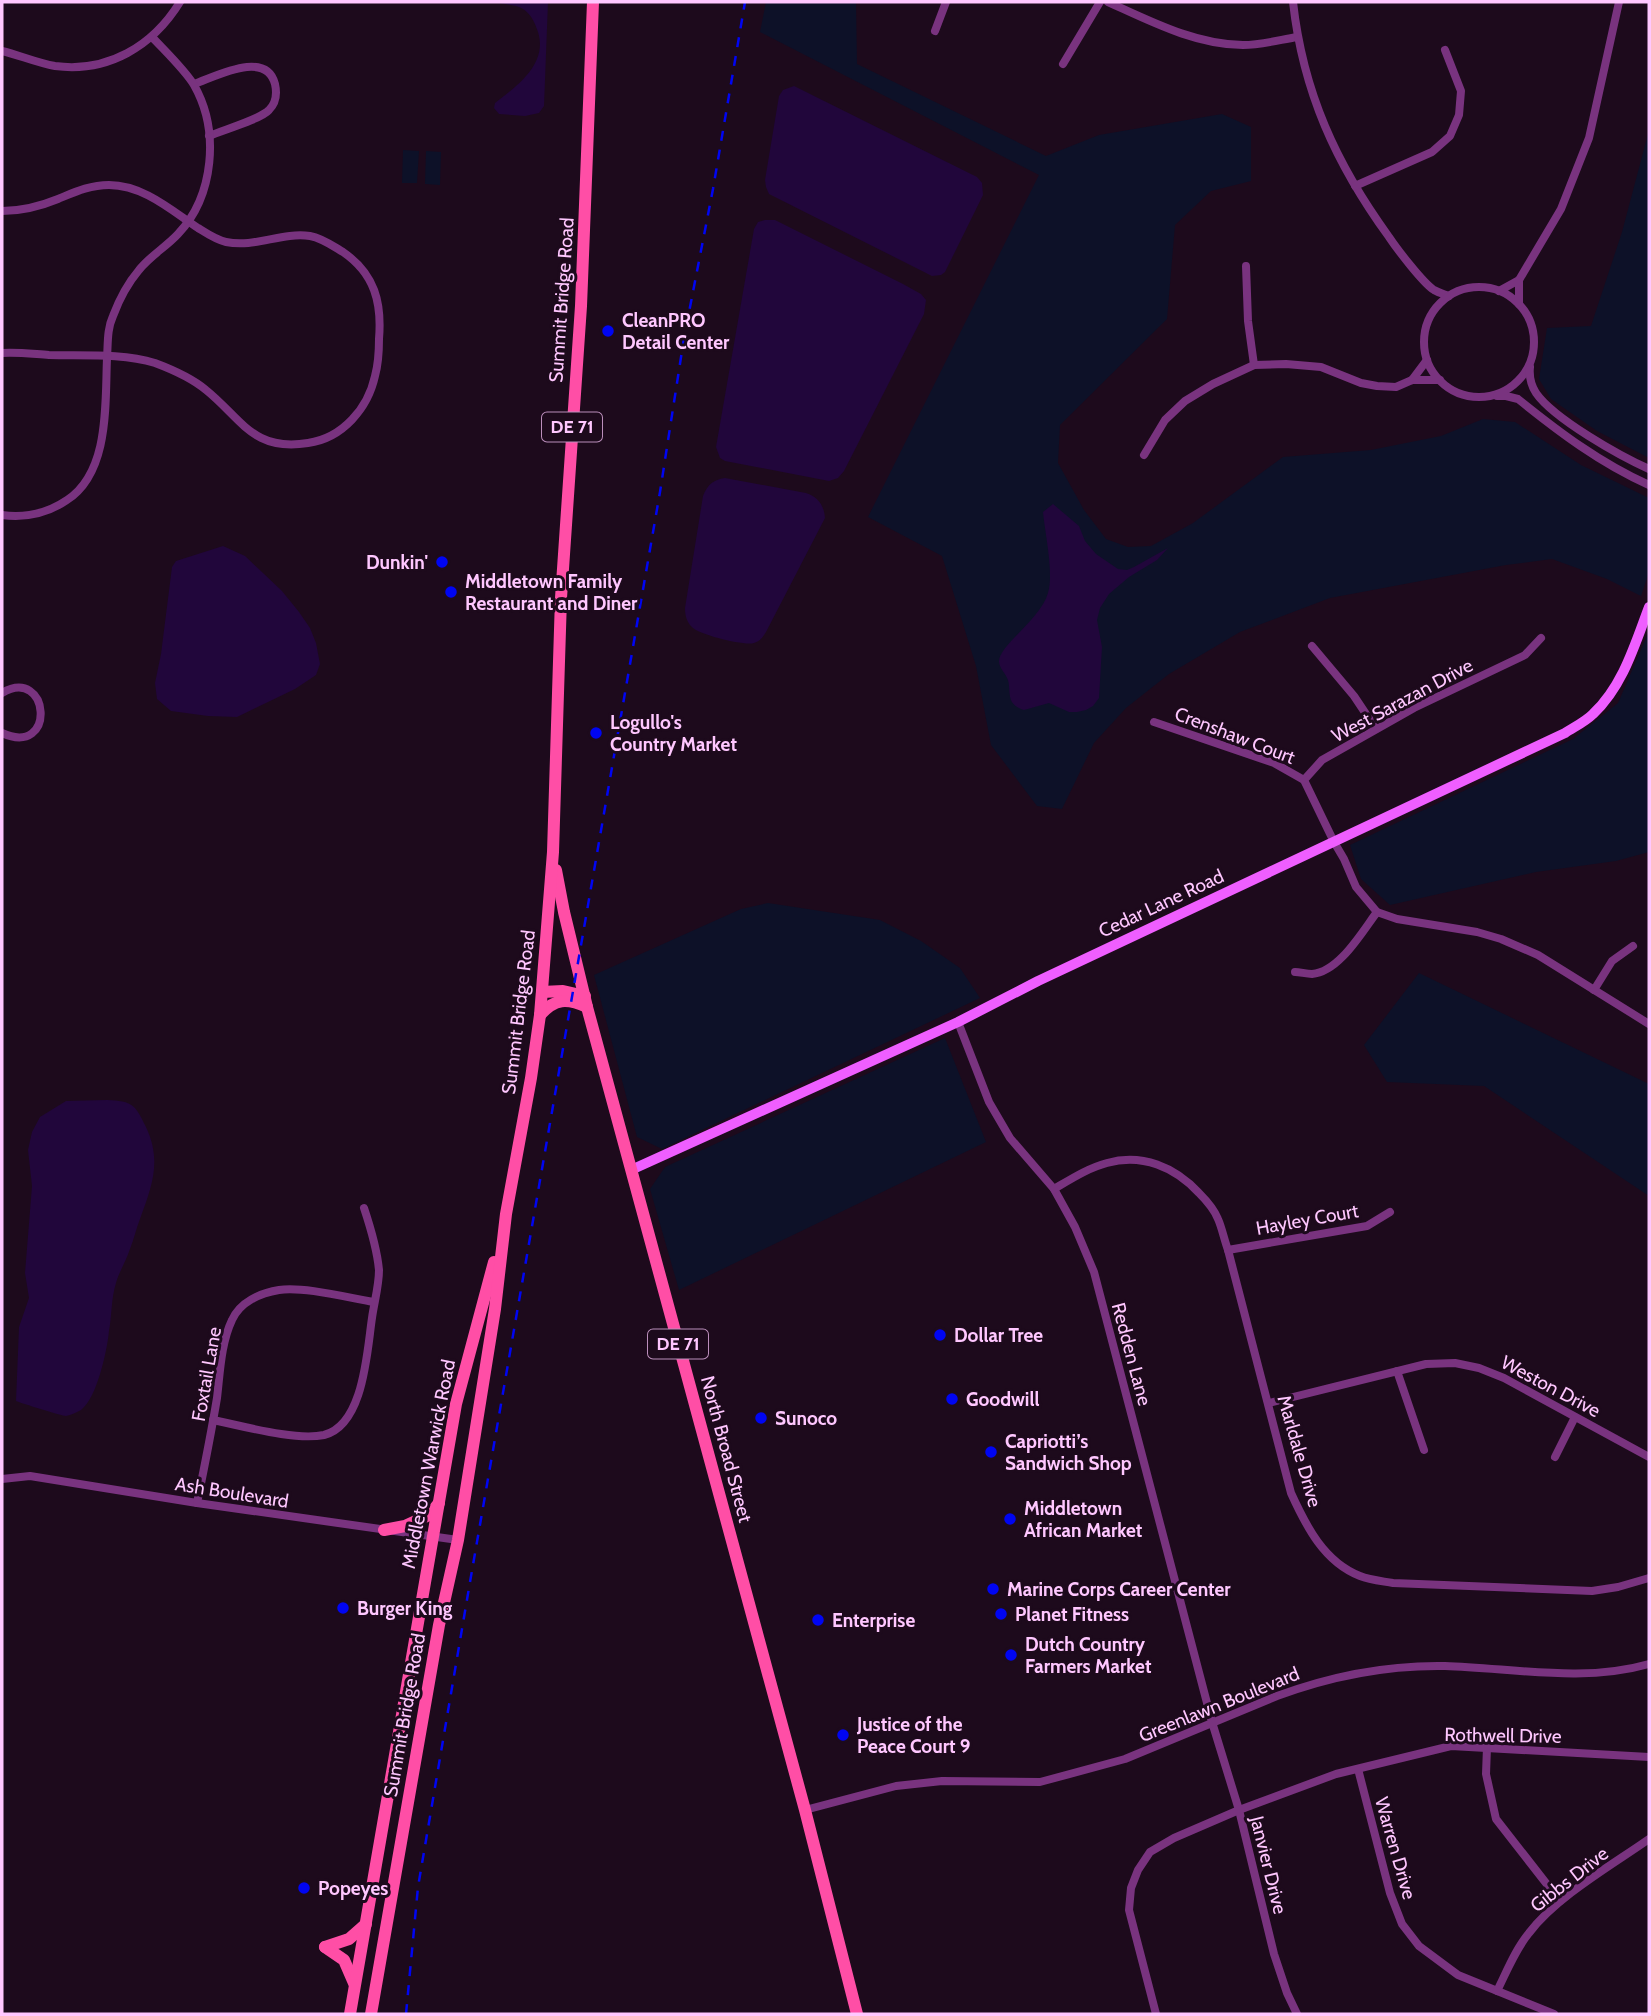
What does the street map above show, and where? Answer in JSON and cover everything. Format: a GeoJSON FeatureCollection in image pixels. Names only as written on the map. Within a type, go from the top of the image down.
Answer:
{"type":"FeatureCollection","features":[{"type":"Feature","properties":{"kind":"main road","name":"Summit Bridge Road"},"geometry":{"type":"LineString","coordinates":[[371,2014],[439,1625],[458,1540],[495,1308],[506,1214],[540,1015],[553,852],[561,598],[581,306],[593,2]]}},
{"type":"Feature","properties":{"kind":"main road","name":"North Broad Street"},"geometry":{"type":"LineString","coordinates":[[553,852],[564,912],[586,1001],[805,1810],[857,2014]]}},
{"type":"Feature","properties":{"kind":"main road"},"geometry":{"type":"LineString","coordinates":[[542,992],[563,991],[586,1001]]}},
{"type":"Feature","properties":{"kind":"main road"},"geometry":{"type":"LineString","coordinates":[[540,1015],[548,1006],[560,1001],[586,1001]]}},
{"type":"Feature","properties":{"kind":"main road","name":"Middletown Warwick Road"},"geometry":{"type":"LineString","coordinates":[[350,2014],[456,1404],[506,1214]]}},
{"type":"Feature","properties":{"kind":"main road"},"geometry":{"type":"LineString","coordinates":[[384,1530],[429,1516],[440,1502]]}},
{"type":"Feature","properties":{"kind":"main road"},"geometry":{"type":"LineString","coordinates":[[355,1985],[344,1961],[325,1947],[349,1939],[366,1923]]}},
{"type":"Feature","properties":{"kind":"street"},"geometry":{"type":"LineString","coordinates":[[2,51],[53,65],[92,65],[132,51],[152,37],[180,2]]}},
{"type":"Feature","properties":{"kind":"street"},"geometry":{"type":"LineString","coordinates":[[935,31],[946,2]]}},
{"type":"Feature","properties":{"kind":"street"},"geometry":{"type":"LineString","coordinates":[[1063,64],[1100,2]]}},
{"type":"Feature","properties":{"kind":"street"},"geometry":{"type":"LineString","coordinates":[[1108,2],[1207,41],[1243,45],[1297,37]]}},
{"type":"Feature","properties":{"kind":"street"},"geometry":{"type":"LineString","coordinates":[[1293,2],[1297,37],[1305,68],[1329,139],[1355,186],[1398,249],[1433,289],[1449,296]]}},
{"type":"Feature","properties":{"kind":"street"},"geometry":{"type":"LineString","coordinates":[[1499,291],[1519,280],[1561,209],[1589,138],[1619,2]]}},
{"type":"Feature","properties":{"kind":"street"},"geometry":{"type":"LineString","coordinates":[[2,515],[35,514],[56,508],[72,497],[93,469],[103,436],[108,334],[112,318],[139,270],[178,234],[188,221],[199,204],[207,182],[209,136],[194,84],[152,37]]}},
{"type":"Feature","properties":{"kind":"street"},"geometry":{"type":"LineString","coordinates":[[1355,186],[1432,152],[1450,136],[1459,115],[1461,91],[1445,50]]}},
{"type":"Feature","properties":{"kind":"street"},"geometry":{"type":"LineString","coordinates":[[194,84],[251,66],[265,70],[274,81],[276,97],[268,112],[209,136]]}},
{"type":"Feature","properties":{"kind":"street"},"geometry":{"type":"LineString","coordinates":[[2,211],[26,208],[87,188],[112,185],[144,193],[225,242],[266,242],[284,236],[311,236],[332,245],[364,271],[376,291],[381,315],[376,374],[369,398],[354,420],[331,435],[311,443],[286,445],[260,437],[246,429],[205,389],[154,363],[107,356],[2,353]]}},
{"type":"Feature","properties":{"kind":"street"},"geometry":{"type":"LineString","coordinates":[[1247,265],[1248,321],[1254,365]]}},
{"type":"Feature","properties":{"kind":"street"},"geometry":{"type":"LineString","coordinates":[[1519,280],[1519,304]]}},
{"type":"Feature","properties":{"kind":"street"},"geometry":{"type":"LineString","coordinates":[[1649,469],[1613,451],[1554,411],[1537,395],[1529,374],[1534,348],[1532,328],[1519,304],[1499,291],[1474,288],[1449,296],[1434,311],[1425,334],[1424,350],[1440,380],[1460,394],[1506,396],[1517,400],[1586,451],[1649,485]]}},
{"type":"Feature","properties":{"kind":"street"},"geometry":{"type":"LineString","coordinates":[[1433,289],[1434,311]]}},
{"type":"Feature","properties":{"kind":"street"},"geometry":{"type":"LineString","coordinates":[[1412,380],[1427,360]]}},
{"type":"Feature","properties":{"kind":"street"},"geometry":{"type":"LineString","coordinates":[[1491,396],[1515,383],[1530,363]]}},
{"type":"Feature","properties":{"kind":"street"},"geometry":{"type":"LineString","coordinates":[[1144,455],[1165,420],[1185,401],[1213,384],[1254,365],[1321,367],[1361,383],[1377,386],[1396,387],[1412,380],[1440,380]]}},
{"type":"Feature","properties":{"kind":"street","name":"Cedar Lane Road"},"geometry":{"type":"LineString","coordinates":[[631,1170],[958,1022],[1038,981],[1565,733],[1593,714],[1611,692],[1626,668],[1649,607]]}},
{"type":"Feature","properties":{"kind":"street","name":"West Sarazan Drive"},"geometry":{"type":"LineString","coordinates":[[1304,780],[1322,760],[1414,708],[1525,655],[1541,638]]}},
{"type":"Feature","properties":{"kind":"street"},"geometry":{"type":"LineString","coordinates":[[1312,646],[1354,696],[1376,729]]}},
{"type":"Feature","properties":{"kind":"street"},"geometry":{"type":"LineString","coordinates":[[2,693],[18,688],[25,690],[37,698],[42,711],[39,725],[30,734],[12,738],[2,733]]}},
{"type":"Feature","properties":{"kind":"street","name":"Crenshaw Court"},"geometry":{"type":"LineString","coordinates":[[1154,722],[1274,763],[1304,780]]}},
{"type":"Feature","properties":{"kind":"street"},"geometry":{"type":"LineString","coordinates":[[1304,780],[1345,859],[1356,887],[1377,912],[1397,919],[1477,932],[1501,939],[1538,955],[1649,1024]]}},
{"type":"Feature","properties":{"kind":"street"},"geometry":{"type":"LineString","coordinates":[[1295,972],[1314,974],[1332,966],[1349,951],[1377,912]]}},
{"type":"Feature","properties":{"kind":"street"},"geometry":{"type":"LineString","coordinates":[[1594,990],[1612,961],[1633,946]]}},
{"type":"Feature","properties":{"kind":"street","name":"Redden Lane"},"geometry":{"type":"LineString","coordinates":[[958,1022],[989,1102],[1010,1138],[1054,1189],[1075,1227],[1094,1272],[1212,1722]]}},
{"type":"Feature","properties":{"kind":"street","name":"Marldale Drive"},"geometry":{"type":"LineString","coordinates":[[1054,1189],[1088,1170],[1110,1162],[1137,1160],[1166,1167],[1188,1181],[1206,1200],[1218,1217],[1228,1250],[1291,1493],[1304,1522],[1336,1563],[1361,1576],[1393,1583],[1591,1591],[1649,1578]]}},
{"type":"Feature","properties":{"kind":"street"},"geometry":{"type":"LineString","coordinates":[[213,1420],[299,1436],[324,1434],[339,1428],[351,1411],[362,1386],[379,1274],[376,1247],[364,1208]]}},
{"type":"Feature","properties":{"kind":"street","name":"Hayley Court"},"geometry":{"type":"LineString","coordinates":[[1228,1250],[1367,1226],[1390,1212]]}},
{"type":"Feature","properties":{"kind":"street","name":"Foxtail Lane"},"geometry":{"type":"LineString","coordinates":[[197,1503],[225,1344],[232,1320],[239,1309],[252,1298],[281,1289],[374,1302]]}},
{"type":"Feature","properties":{"kind":"street","name":"Weston Drive"},"geometry":{"type":"LineString","coordinates":[[1269,1403],[1426,1364],[1455,1363],[1479,1368],[1504,1378],[1649,1457]]}},
{"type":"Feature","properties":{"kind":"street"},"geometry":{"type":"LineString","coordinates":[[1397,1371],[1424,1450]]}},
{"type":"Feature","properties":{"kind":"street"},"geometry":{"type":"LineString","coordinates":[[1555,1457],[1575,1417]]}},
{"type":"Feature","properties":{"kind":"street","name":"Ash Boulevard"},"geometry":{"type":"LineString","coordinates":[[2,1479],[30,1476],[458,1540]]}},
{"type":"Feature","properties":{"kind":"street","name":"Greenlawn Boulevard"},"geometry":{"type":"LineString","coordinates":[[805,1810],[896,1786],[942,1781],[1040,1782],[1125,1759],[1300,1688],[1348,1675],[1445,1666],[1598,1673],[1649,1664]]}},
{"type":"Feature","properties":{"kind":"street","name":"Janvier Drive"},"geometry":{"type":"LineString","coordinates":[[1212,1722],[1239,1810],[1274,1954],[1297,2014]]}},
{"type":"Feature","properties":{"kind":"street","name":"Rothwell Drive"},"geometry":{"type":"LineString","coordinates":[[1156,2014],[1129,1910],[1131,1888],[1138,1870],[1150,1852],[1174,1838],[1239,1810],[1336,1774],[1451,1746],[1649,1757]]}},
{"type":"Feature","properties":{"kind":"street"},"geometry":{"type":"LineString","coordinates":[[1487,1747],[1486,1774],[1496,1819],[1560,1901]]}},
{"type":"Feature","properties":{"kind":"street","name":"Warren Drive"},"geometry":{"type":"LineString","coordinates":[[1358,1769],[1390,1893],[1402,1924],[1419,1947],[1458,1975],[1554,2014]]}},
{"type":"Feature","properties":{"kind":"street","name":"Gibbs Drive"},"geometry":{"type":"LineString","coordinates":[[1497,1991],[1517,1950],[1542,1918],[1560,1901],[1649,1839]]}},
{"type":"Feature","properties":{"kind":"shaded area"},"geometry":{"type":"Polygon","coordinates":[[[497,2],[548,2],[544,106],[539,113],[525,116],[499,114],[494,108],[495,103],[521,82],[535,64],[540,44],[537,29],[528,13],[517,6],[497,2]]]}},
{"type":"Feature","properties":{"kind":"shaded area"},"geometry":{"type":"Polygon","coordinates":[[[766,2],[856,2],[857,64],[1046,156],[1099,135],[1222,114],[1251,127],[1251,181],[1211,191],[1175,225],[1167,319],[1060,425],[1058,463],[1084,510],[1106,539],[1128,547],[1151,546],[1193,523],[1283,457],[1371,450],[1441,436],[1483,419],[1515,422],[1581,465],[1649,498],[1649,572],[1641,596],[1607,579],[1552,559],[1330,598],[1240,632],[1169,674],[1126,708],[1094,743],[1062,809],[1037,806],[991,745],[976,666],[942,556],[868,517],[1039,175],[760,32],[766,2]]]}},
{"type":"Feature","properties":{"kind":"shaded area"},"geometry":{"type":"Polygon","coordinates":[[[794,86],[977,177],[982,183],[983,195],[945,272],[932,276],[769,194],[765,180],[779,96],[783,90],[794,86]]]}},
{"type":"Feature","properties":{"kind":"shaded area"},"geometry":{"type":"Polygon","coordinates":[[[1649,130],[1649,458],[1597,431],[1551,399],[1539,379],[1547,328],[1591,326],[1622,232],[1649,130]]]}},
{"type":"Feature","properties":{"kind":"shaded area"},"geometry":{"type":"Polygon","coordinates":[[[403,150],[419,151],[417,183],[402,183],[403,150]]]}},
{"type":"Feature","properties":{"kind":"shaded area"},"geometry":{"type":"Polygon","coordinates":[[[426,151],[441,152],[440,185],[425,184],[426,151]]]}},
{"type":"Feature","properties":{"kind":"shaded area"},"geometry":{"type":"Polygon","coordinates":[[[775,220],[903,284],[926,300],[924,314],[844,471],[838,478],[829,481],[725,461],[720,458],[716,447],[754,229],[758,222],[775,220]]]}},
{"type":"Feature","properties":{"kind":"shaded area"},"geometry":{"type":"Polygon","coordinates":[[[725,478],[806,493],[822,505],[825,518],[766,632],[761,639],[749,644],[713,637],[698,631],[689,624],[685,614],[703,496],[711,483],[725,478]]]}},
{"type":"Feature","properties":{"kind":"shaded area"},"geometry":{"type":"Polygon","coordinates":[[[1053,504],[1079,526],[1085,541],[1096,554],[1118,569],[1127,570],[1168,548],[1157,560],[1129,577],[1109,594],[1100,608],[1097,620],[1102,647],[1099,698],[1093,706],[1077,712],[1069,712],[1049,703],[1024,710],[1016,706],[1010,698],[1009,682],[999,662],[1005,648],[1037,612],[1048,593],[1050,564],[1043,512],[1053,504]]]}},
{"type":"Feature","properties":{"kind":"shaded area"},"geometry":{"type":"Polygon","coordinates":[[[223,546],[245,556],[282,591],[310,628],[320,664],[316,675],[295,689],[237,717],[171,711],[157,699],[155,683],[172,567],[176,561],[223,546]]]}},
{"type":"Feature","properties":{"kind":"shaded area"},"geometry":{"type":"Polygon","coordinates":[[[1649,631],[1649,852],[1616,861],[1536,872],[1390,905],[1361,879],[1350,845],[1573,739],[1618,703],[1649,631]]]}},
{"type":"Feature","properties":{"kind":"shaded area"},"geometry":{"type":"Polygon","coordinates":[[[768,903],[880,920],[921,941],[960,968],[980,998],[662,1149],[637,1137],[594,975],[741,909],[768,903]]]}},
{"type":"Feature","properties":{"kind":"shaded area"},"geometry":{"type":"Polygon","coordinates":[[[1419,973],[1649,1084],[1649,1196],[1484,1086],[1387,1082],[1364,1045],[1419,973]]]}},
{"type":"Feature","properties":{"kind":"shaded area"},"geometry":{"type":"Polygon","coordinates":[[[945,1038],[986,1142],[679,1290],[650,1189],[665,1167],[945,1038]]]}},
{"type":"Feature","properties":{"kind":"shaded area"},"geometry":{"type":"Polygon","coordinates":[[[107,1100],[132,1105],[139,1113],[154,1151],[154,1173],[116,1283],[106,1350],[96,1385],[87,1404],[81,1410],[66,1416],[16,1401],[19,1327],[29,1298],[25,1273],[32,1186],[28,1150],[32,1132],[40,1117],[66,1101],[107,1100]]]}},
{"type":"Feature","properties":{"kind":"railway"},"geometry":{"type":"LineString","coordinates":[[406,2014],[418,1887],[660,492],[684,338],[745,2]]}},
{"type":"Feature","properties":{"kind":"place","name":"CleanPRO Detail Center"},"geometry":{"type":"Point","coordinates":[608,331]}},
{"type":"Feature","properties":{"kind":"place","name":"Dunkin'"},"geometry":{"type":"Point","coordinates":[442,562]}},
{"type":"Feature","properties":{"kind":"place","name":"Middletown Family Restaurant and Diner"},"geometry":{"type":"Point","coordinates":[451,592]}},
{"type":"Feature","properties":{"kind":"place","name":"Logullo's Country Market"},"geometry":{"type":"Point","coordinates":[596,733]}},
{"type":"Feature","properties":{"kind":"place","name":"Dollar Tree"},"geometry":{"type":"Point","coordinates":[940,1335]}},
{"type":"Feature","properties":{"kind":"place","name":"Goodwill"},"geometry":{"type":"Point","coordinates":[952,1399]}},
{"type":"Feature","properties":{"kind":"place","name":"Sunoco"},"geometry":{"type":"Point","coordinates":[761,1418]}},
{"type":"Feature","properties":{"kind":"place","name":"Capriotti’s Sandwich Shop"},"geometry":{"type":"Point","coordinates":[991,1452]}},
{"type":"Feature","properties":{"kind":"place","name":"Middletown African Market"},"geometry":{"type":"Point","coordinates":[1010,1519]}},
{"type":"Feature","properties":{"kind":"place","name":"Marine Corps Career Center"},"geometry":{"type":"Point","coordinates":[993,1589]}},
{"type":"Feature","properties":{"kind":"place","name":"Burger King"},"geometry":{"type":"Point","coordinates":[343,1608]}},
{"type":"Feature","properties":{"kind":"place","name":"Planet Fitness"},"geometry":{"type":"Point","coordinates":[1001,1614]}},
{"type":"Feature","properties":{"kind":"place","name":"Enterprise"},"geometry":{"type":"Point","coordinates":[818,1620]}},
{"type":"Feature","properties":{"kind":"place","name":"Dutch Country Farmers Market"},"geometry":{"type":"Point","coordinates":[1011,1655]}},
{"type":"Feature","properties":{"kind":"place","name":"Justice of the Peace Court 9"},"geometry":{"type":"Point","coordinates":[843,1735]}},
{"type":"Feature","properties":{"kind":"place","name":"Popeyes"},"geometry":{"type":"Point","coordinates":[304,1888]}}]}
